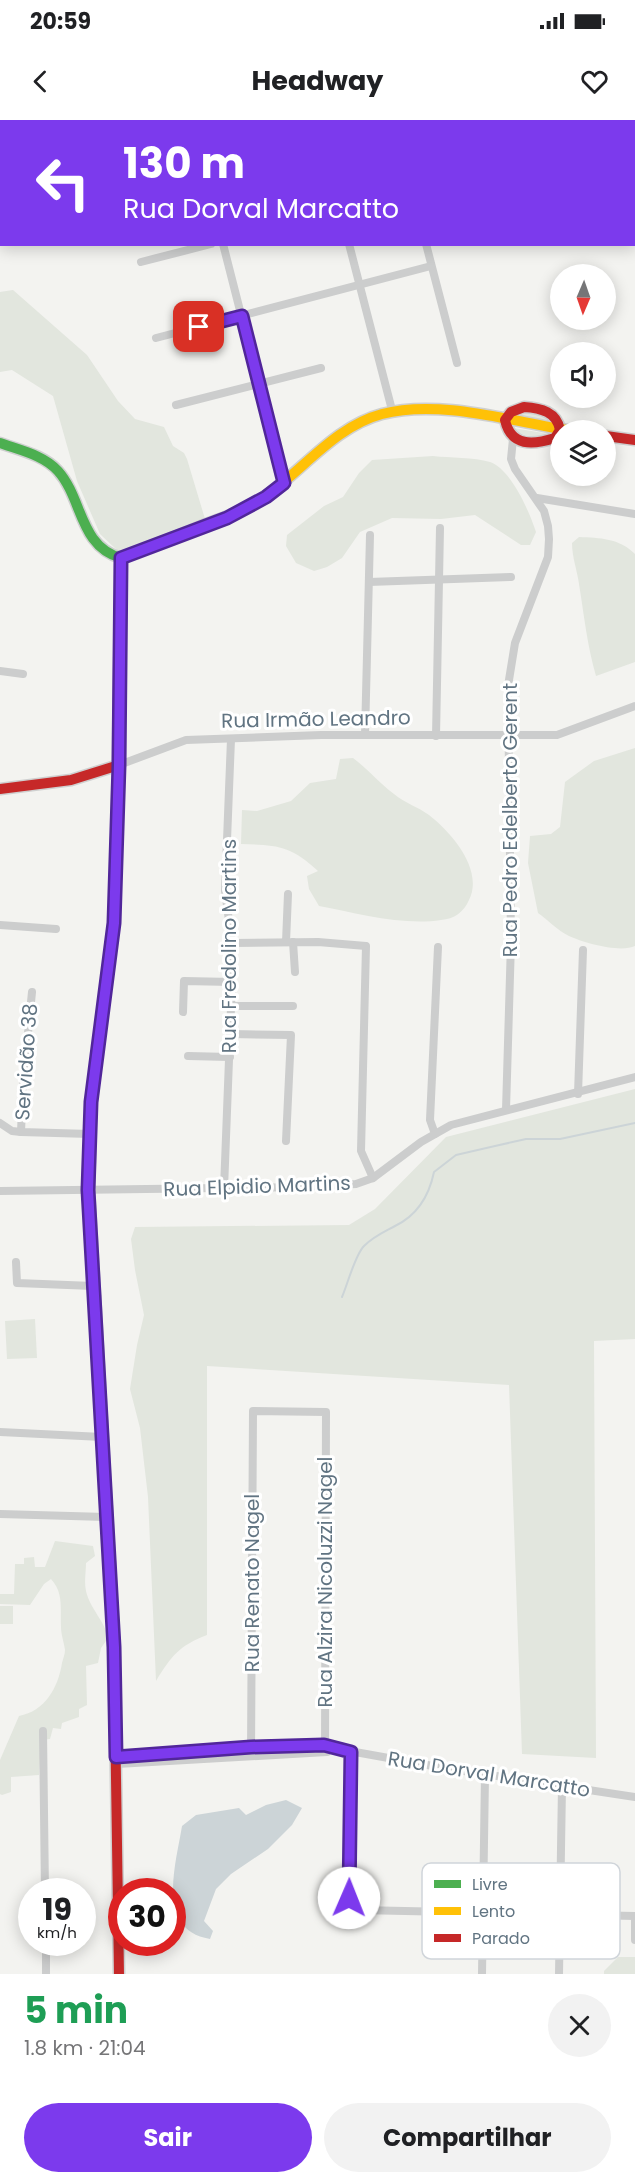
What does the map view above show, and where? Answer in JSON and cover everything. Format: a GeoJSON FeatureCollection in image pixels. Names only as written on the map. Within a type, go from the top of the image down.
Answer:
{"type":"FeatureCollection","features":[{"type":"Feature","properties":{"kind":"street"},"geometry":{"type":"LineString","coordinates":[[141,262],[203,246]]}},
{"type":"Feature","properties":{"kind":"street"},"geometry":{"type":"LineString","coordinates":[[224,246],[284,483]]}},
{"type":"Feature","properties":{"kind":"street"},"geometry":{"type":"LineString","coordinates":[[350,246],[392,410]]}},
{"type":"Feature","properties":{"kind":"street"},"geometry":{"type":"LineString","coordinates":[[426,246],[457,363]]}},
{"type":"Feature","properties":{"kind":"street"},"geometry":{"type":"LineString","coordinates":[[156,338],[431,266]]}},
{"type":"Feature","properties":{"kind":"street"},"geometry":{"type":"LineString","coordinates":[[176,405],[321,368]]}},
{"type":"Feature","properties":{"kind":"street"},"geometry":{"type":"LineString","coordinates":[[550,440],[524,442],[513,439],[505,428],[504,420],[511,412],[524,407],[542,408],[557,420]]}},
{"type":"Feature","properties":{"kind":"street"},"geometry":{"type":"LineString","coordinates":[[0,443],[42,459],[57,470],[70,486],[84,523],[94,541],[111,556],[121,558],[227,518],[266,497],[334,440],[361,422],[392,410],[420,408],[550,428]]}},
{"type":"Feature","properties":{"kind":"street"},"geometry":{"type":"LineString","coordinates":[[616,437],[635,440]]}},
{"type":"Feature","properties":{"kind":"street","name":"Rua Pedro Edelberto Gerent"},"geometry":{"type":"LineString","coordinates":[[506,1110],[511,942],[508,686],[515,643],[548,557],[548,526],[544,511],[511,459],[513,439]]}},
{"type":"Feature","properties":{"kind":"street"},"geometry":{"type":"LineString","coordinates":[[537,498],[635,514]]}},
{"type":"Feature","properties":{"kind":"street"},"geometry":{"type":"LineString","coordinates":[[436,736],[440,528]]}},
{"type":"Feature","properties":{"kind":"street"},"geometry":{"type":"LineString","coordinates":[[365,735],[370,535]]}},
{"type":"Feature","properties":{"kind":"street"},"geometry":{"type":"LineString","coordinates":[[119,1974],[114,1647],[88,1190],[91,1102],[113,937],[119,765],[121,558]]}},
{"type":"Feature","properties":{"kind":"street"},"geometry":{"type":"LineString","coordinates":[[369,582],[511,576]]}},
{"type":"Feature","properties":{"kind":"street"},"geometry":{"type":"LineString","coordinates":[[0,672],[23,674]]}},
{"type":"Feature","properties":{"kind":"street","name":"Rua Irmão Leandro"},"geometry":{"type":"LineString","coordinates":[[0,789],[71,780],[186,740],[321,735],[557,735],[635,706]]}},
{"type":"Feature","properties":{"kind":"street","name":"Rua Fredolino Martins"},"geometry":{"type":"LineString","coordinates":[[224,1189],[232,982],[232,943],[225,891],[231,739]]}},
{"type":"Feature","properties":{"kind":"street"},"geometry":{"type":"LineString","coordinates":[[288,894],[289,942],[295,972]]}},
{"type":"Feature","properties":{"kind":"street"},"geometry":{"type":"LineString","coordinates":[[0,925],[56,929]]}},
{"type":"Feature","properties":{"kind":"street"},"geometry":{"type":"LineString","coordinates":[[232,943],[318,942],[366,946],[361,1151],[373,1178]]}},
{"type":"Feature","properties":{"kind":"street"},"geometry":{"type":"LineString","coordinates":[[435,1134],[430,1120],[438,947]]}},
{"type":"Feature","properties":{"kind":"street"},"geometry":{"type":"LineString","coordinates":[[578,1094],[583,950]]}},
{"type":"Feature","properties":{"kind":"street"},"geometry":{"type":"LineString","coordinates":[[183,1012],[184,981],[232,982]]}},
{"type":"Feature","properties":{"kind":"street","name":"Servidão 38"},"geometry":{"type":"LineString","coordinates":[[21,1132],[32,992]]}},
{"type":"Feature","properties":{"kind":"street"},"geometry":{"type":"LineString","coordinates":[[231,1006],[293,1006]]}},
{"type":"Feature","properties":{"kind":"street"},"geometry":{"type":"LineString","coordinates":[[231,1035],[291,1035],[286,1141]]}},
{"type":"Feature","properties":{"kind":"street"},"geometry":{"type":"LineString","coordinates":[[188,1056],[230,1057]]}},
{"type":"Feature","properties":{"kind":"street","name":"Rua Elpidio Martins"},"geometry":{"type":"LineString","coordinates":[[0,1191],[336,1187],[356,1184],[373,1178],[435,1134],[465,1120],[578,1094],[635,1077]]}},
{"type":"Feature","properties":{"kind":"street"},"geometry":{"type":"LineString","coordinates":[[0,1123],[12,1131],[90,1134]]}},
{"type":"Feature","properties":{"kind":"street"},"geometry":{"type":"LineString","coordinates":[[16,1262],[17,1283],[93,1286]]}},
{"type":"Feature","properties":{"kind":"street","name":"Rua Alzira Nicoluzzi Nagel"},"geometry":{"type":"LineString","coordinates":[[253,1411],[326,1412],[325,1749]]}},
{"type":"Feature","properties":{"kind":"street","name":"Rua Renato Nagel"},"geometry":{"type":"LineString","coordinates":[[251,1751],[253,1411]]}},
{"type":"Feature","properties":{"kind":"street"},"geometry":{"type":"LineString","coordinates":[[0,1432],[102,1437]]}},
{"type":"Feature","properties":{"kind":"street"},"geometry":{"type":"LineString","coordinates":[[0,1514],[106,1517]]}},
{"type":"Feature","properties":{"kind":"street"},"geometry":{"type":"LineString","coordinates":[[43,1731],[45,1878]]}},
{"type":"Feature","properties":{"kind":"street","name":"Rua Dorval Marcatto"},"geometry":{"type":"LineString","coordinates":[[116,1761],[251,1751],[325,1749],[635,1797]]}},
{"type":"Feature","properties":{"kind":"street"},"geometry":{"type":"LineString","coordinates":[[347,1751],[349,1898],[358,1910],[422,1911]]}},
{"type":"Feature","properties":{"kind":"street"},"geometry":{"type":"LineString","coordinates":[[483,1863],[485,1775]]}},
{"type":"Feature","properties":{"kind":"street"},"geometry":{"type":"LineString","coordinates":[[561,1863],[562,1786]]}},
{"type":"Feature","properties":{"kind":"street"},"geometry":{"type":"LineString","coordinates":[[620,1916],[635,1917],[635,1940]]}},
{"type":"Feature","properties":{"kind":"street"},"geometry":{"type":"LineString","coordinates":[[46,1956],[46,1974]]}},
{"type":"Feature","properties":{"kind":"street"},"geometry":{"type":"LineString","coordinates":[[559,1959],[559,1974]]}},
{"type":"Feature","properties":{"kind":"shaded area"},"geometry":{"type":"Polygon","coordinates":[[[13,290],[87,355],[118,401],[135,419],[164,427],[173,446],[184,453],[187,459],[205,519],[119,552],[100,534],[77,481],[53,396],[12,370],[0,372],[0,292],[13,290]]]}},
{"type":"Feature","properties":{"kind":"shaded area"},"geometry":{"type":"Polygon","coordinates":[[[518,413],[539,414],[550,422],[514,416],[518,413]]]}},
{"type":"Feature","properties":{"kind":"shaded area"},"geometry":{"type":"Polygon","coordinates":[[[513,428],[550,434],[530,436],[521,434],[513,428]]]}},
{"type":"Feature","properties":{"kind":"shaded area"},"geometry":{"type":"Polygon","coordinates":[[[433,456],[477,459],[498,466],[519,492],[529,514],[536,532],[530,545],[521,545],[475,515],[441,519],[392,518],[360,532],[342,558],[327,567],[314,571],[296,563],[286,546],[287,535],[324,506],[343,497],[359,473],[372,460],[433,456]]]}},
{"type":"Feature","properties":{"kind":"shaded area"},"geometry":{"type":"Polygon","coordinates":[[[579,537],[616,542],[635,554],[635,662],[596,676],[573,553],[572,543],[579,537]]]}},
{"type":"Feature","properties":{"kind":"shaded area"},"geometry":{"type":"Polygon","coordinates":[[[635,748],[635,946],[611,948],[569,936],[538,913],[528,863],[530,836],[551,834],[560,827],[565,782],[594,761],[635,748]]]}},
{"type":"Feature","properties":{"kind":"shaded area"},"geometry":{"type":"Polygon","coordinates":[[[353,758],[394,794],[425,812],[456,842],[469,865],[473,888],[467,904],[458,914],[446,919],[411,921],[380,918],[319,906],[309,889],[307,876],[318,871],[308,862],[282,848],[241,844],[242,810],[257,811],[291,801],[310,783],[336,779],[340,759],[353,758]]]}},
{"type":"Feature","properties":{"kind":"shaded area"},"geometry":{"type":"Polygon","coordinates":[[[635,1089],[635,1339],[594,1341],[596,1758],[522,1754],[509,1385],[207,1366],[207,1635],[189,1643],[177,1652],[156,1681],[148,1497],[140,1428],[130,1389],[144,1315],[131,1239],[135,1227],[349,1225],[375,1209],[446,1137],[635,1089]]]}},
{"type":"Feature","properties":{"kind":"shaded area"},"geometry":{"type":"Polygon","coordinates":[[[35,1319],[37,1358],[7,1359],[5,1321],[35,1319]]]}},
{"type":"Feature","properties":{"kind":"shaded area"},"geometry":{"type":"Polygon","coordinates":[[[55,1541],[93,1546],[95,1556],[86,1563],[85,1588],[108,1638],[101,1648],[98,1663],[86,1666],[87,1705],[79,1709],[79,1717],[62,1723],[61,1729],[53,1728],[50,1739],[41,1740],[39,1775],[11,1777],[11,1792],[2,1795],[0,1794],[0,1760],[19,1716],[36,1709],[49,1697],[57,1681],[65,1650],[61,1630],[60,1596],[51,1579],[44,1584],[30,1605],[0,1604],[0,1594],[14,1594],[15,1564],[24,1564],[24,1558],[34,1557],[35,1567],[45,1567],[55,1541]]]}},
{"type":"Feature","properties":{"kind":"shaded area"},"geometry":{"type":"Polygon","coordinates":[[[0,1606],[13,1606],[13,1624],[0,1624],[0,1606]]]}},
{"type":"Feature","properties":{"kind":"shaded area"},"geometry":{"type":"Polygon","coordinates":[[[286,1800],[302,1808],[292,1825],[268,1849],[231,1874],[216,1889],[204,1921],[213,1931],[210,1939],[193,1933],[186,1927],[186,1878],[174,1878],[182,1826],[196,1815],[239,1808],[246,1815],[266,1805],[286,1800]]]}},
{"type":"Feature","properties":{"kind":"shaded area"},"geometry":{"type":"Polygon","coordinates":[[[620,1957],[635,1957],[635,1974],[604,1974],[604,1971],[620,1957]]]}},
{"type":"Feature","properties":{"kind":"waterway"},"geometry":{"type":"LineString","coordinates":[[342,1297],[355,1262],[364,1246],[410,1216],[426,1197],[434,1172],[456,1155],[526,1139],[560,1139],[635,1123]]}},
{"type":"Feature","properties":{"kind":"traffic: fast"},"geometry":{"type":"LineString","coordinates":[[0,443],[31,454],[52,465],[66,482],[89,533],[107,552],[121,558]]}},
{"type":"Feature","properties":{"kind":"traffic: slow"},"geometry":{"type":"LineString","coordinates":[[121,558],[248,507],[281,484],[345,431],[382,414],[404,410],[451,410],[550,427]]}},
{"type":"Feature","properties":{"kind":"traffic: slow"},"geometry":{"type":"LineString","coordinates":[[117,816],[121,558]]}},
{"type":"Feature","properties":{"kind":"traffic: slow"},"geometry":{"type":"LineString","coordinates":[[95,1296],[111,1586]]}},
{"type":"Feature","properties":{"kind":"traffic: jam"},"geometry":{"type":"LineString","coordinates":[[524,407],[536,408],[552,415],[560,430],[555,438],[539,442],[524,442],[512,435],[505,420],[511,412],[524,407]]}},
{"type":"Feature","properties":{"kind":"traffic: jam"},"geometry":{"type":"LineString","coordinates":[[616,437],[635,440]]}},
{"type":"Feature","properties":{"kind":"traffic: jam"},"geometry":{"type":"LineString","coordinates":[[0,789],[71,780],[119,765]]}},
{"type":"Feature","properties":{"kind":"traffic: jam"},"geometry":{"type":"LineString","coordinates":[[95,1296],[89,1190],[91,1102],[114,923],[117,816]]}},
{"type":"Feature","properties":{"kind":"traffic: jam"},"geometry":{"type":"LineString","coordinates":[[111,1586],[119,1974]]}},
{"type":"Feature","properties":{"kind":"route"},"geometry":{"type":"LineString","coordinates":[[199,327],[242,316],[284,483],[266,497],[227,518],[121,558],[119,765],[114,923],[91,1102],[88,1190],[114,1647],[116,1757],[251,1747],[324,1745],[351,1752],[349,1898]]}}]}
